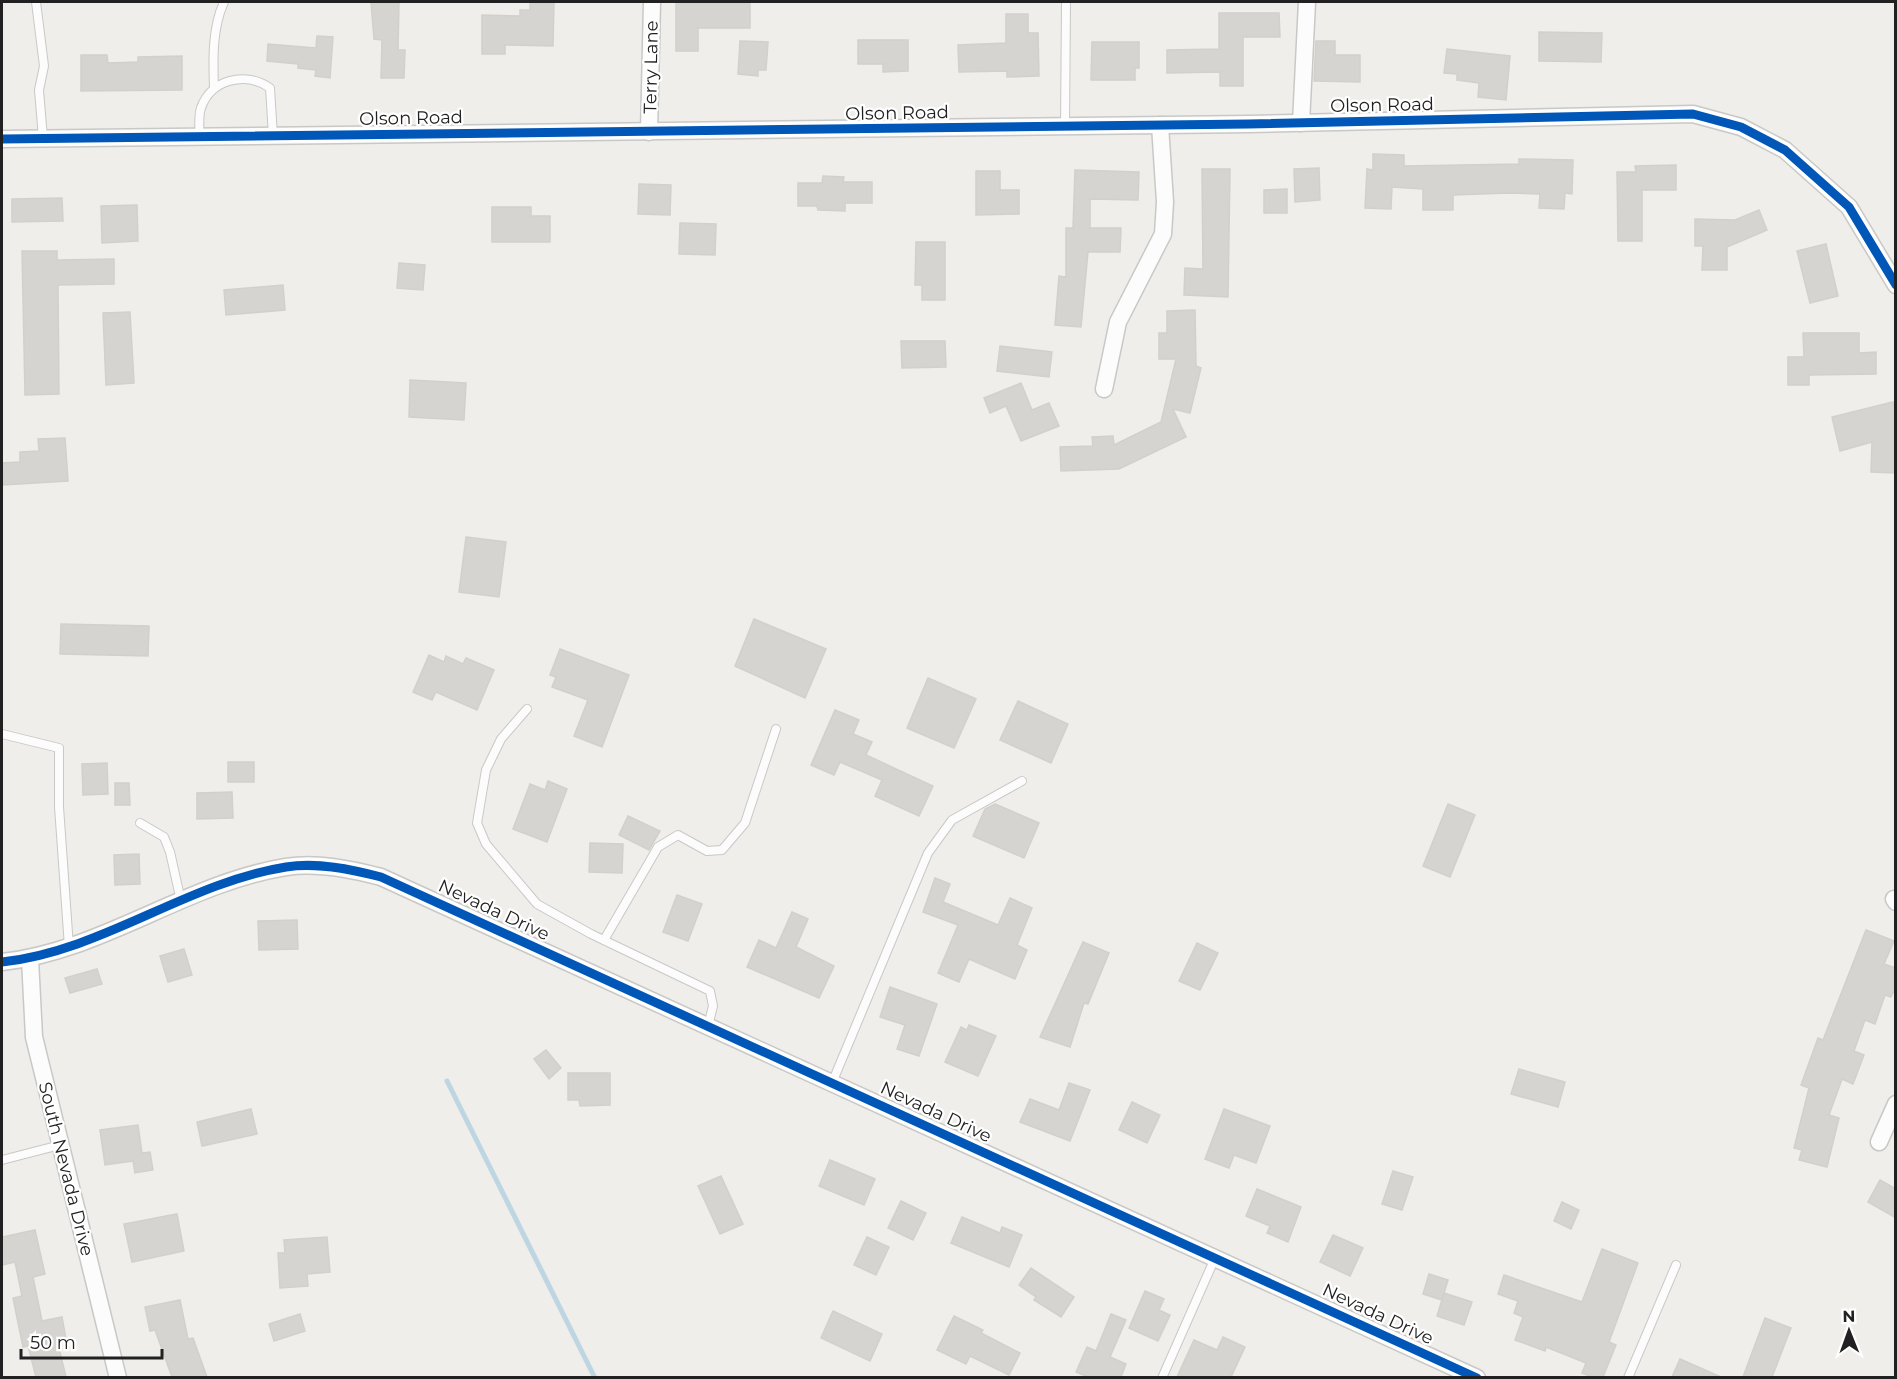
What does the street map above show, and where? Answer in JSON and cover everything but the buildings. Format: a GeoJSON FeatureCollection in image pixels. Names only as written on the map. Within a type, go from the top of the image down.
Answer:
{"type":"FeatureCollection","features":[{"type":"Feature","properties":{"kind":"street","name":"Terry Lane"},"geometry":{"type":"LineString","coordinates":[[649,132],[652,2]]}},
{"type":"Feature","properties":{"kind":"street"},"geometry":{"type":"LineString","coordinates":[[1301,123],[1307,2]]}},
{"type":"Feature","properties":{"kind":"street","name":"Olson Road"},"geometry":{"type":"LineString","coordinates":[[2,139],[1065,127],[1693,114],[1741,127],[1785,150],[1849,207],[1896,285]]}},
{"type":"Feature","properties":{"kind":"street"},"geometry":{"type":"LineString","coordinates":[[1104,389],[1118,322],[1163,234],[1165,202],[1160,125]]}},
{"type":"Feature","properties":{"kind":"street","name":"Nevada Drive"},"geometry":{"type":"LineString","coordinates":[[181,902],[240,877],[289,867],[343,867],[381,876],[1215,1258],[1456,1373],[1477,1377]]}},
{"type":"Feature","properties":{"kind":"street"},"geometry":{"type":"LineString","coordinates":[[2,962],[30,959],[69,947],[181,902]]}},
{"type":"Feature","properties":{"kind":"street","name":"South Nevada Drive"},"geometry":{"type":"LineString","coordinates":[[30,959],[34,1037],[117,1377]]}},
{"type":"Feature","properties":{"kind":"street"},"geometry":{"type":"LineString","coordinates":[[1879,1142],[1896,1104]]}},
{"type":"Feature","properties":{"kind":"lane"},"geometry":{"type":"LineString","coordinates":[[36,2],[44,66],[39,90],[43,138]]}},
{"type":"Feature","properties":{"kind":"lane"},"geometry":{"type":"LineString","coordinates":[[214,88],[213,61],[219,13],[224,2]]}},
{"type":"Feature","properties":{"kind":"lane"},"geometry":{"type":"LineString","coordinates":[[1065,127],[1066,2]]}},
{"type":"Feature","properties":{"kind":"lane"},"geometry":{"type":"LineString","coordinates":[[199,136],[200,110],[208,93],[222,82],[249,78],[261,81],[270,87],[273,136]]}},
{"type":"Feature","properties":{"kind":"lane"},"geometry":{"type":"LineString","coordinates":[[527,709],[501,739],[486,770],[477,823],[486,844],[537,904],[604,940],[710,991],[713,1006],[708,1026]]}},
{"type":"Feature","properties":{"kind":"lane"},"geometry":{"type":"LineString","coordinates":[[604,940],[658,847],[678,835],[707,851],[722,850],[745,823],[776,729]]}},
{"type":"Feature","properties":{"kind":"lane"},"geometry":{"type":"LineString","coordinates":[[2,734],[59,748],[59,807],[69,947]]}},
{"type":"Feature","properties":{"kind":"lane"},"geometry":{"type":"LineString","coordinates":[[832,1083],[928,853],[952,820],[1022,781]]}},
{"type":"Feature","properties":{"kind":"lane"},"geometry":{"type":"LineString","coordinates":[[140,823],[164,837],[170,852],[181,902]]}},
{"type":"Feature","properties":{"kind":"lane"},"geometry":{"type":"LineString","coordinates":[[2,1160],[60,1145]]}},
{"type":"Feature","properties":{"kind":"lane"},"geometry":{"type":"LineString","coordinates":[[1162,1377],[1215,1258]]}},
{"type":"Feature","properties":{"kind":"lane"},"geometry":{"type":"LineString","coordinates":[[1628,1377],[1676,1265]]}},
{"type":"Feature","properties":{"kind":"waterway"},"geometry":{"type":"LineString","coordinates":[[447,1081],[595,1378]]}},
{"type":"Feature","properties":{"kind":"cycle path"},"geometry":{"type":"LineString","coordinates":[[2,139],[1249,124],[1693,114],[1741,127],[1785,150],[1849,207],[1896,285]]}},
{"type":"Feature","properties":{"kind":"cycle path"},"geometry":{"type":"LineString","coordinates":[[2,962],[75,945],[179,901],[249,875],[286,867],[310,865],[346,869],[381,877],[1477,1378]]}}]}
